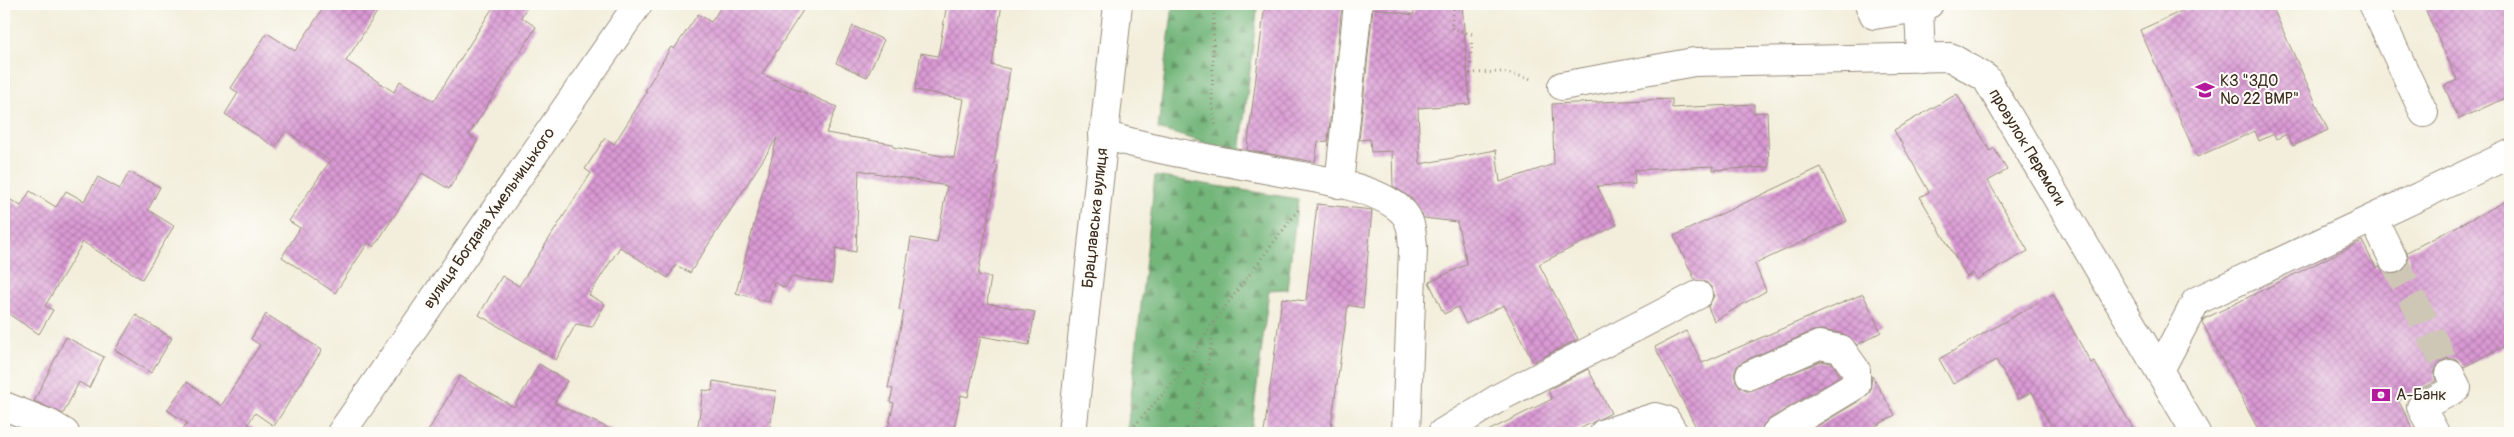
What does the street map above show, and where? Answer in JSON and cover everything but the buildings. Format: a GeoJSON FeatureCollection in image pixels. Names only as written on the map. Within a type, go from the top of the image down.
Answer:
{"type":"FeatureCollection","features":[{"type":"Feature","properties":{"kind":"street","name":"вулиця Богдана Хмельницького"},"geometry":{"type":"LineString","coordinates":[[341,433],[638,4]]}},
{"type":"Feature","properties":{"kind":"street","name":"Брацлавська вулиця"},"geometry":{"type":"LineString","coordinates":[[1072,433],[1118,4]]}},
{"type":"Feature","properties":{"kind":"street"},"geometry":{"type":"LineString","coordinates":[[1330,182],[1358,4]]}},
{"type":"Feature","properties":{"kind":"street"},"geometry":{"type":"LineString","coordinates":[[1869,4],[1874,15],[1924,6],[1921,58]]}},
{"type":"Feature","properties":{"kind":"street"},"geometry":{"type":"LineString","coordinates":[[2373,4],[2424,113]]}},
{"type":"Feature","properties":{"kind":"street","name":"провулок Перемоги"},"geometry":{"type":"LineString","coordinates":[[1562,86],[1694,62],[1950,57],[1986,78],[2196,433]]}},
{"type":"Feature","properties":{"kind":"street"},"geometry":{"type":"LineString","coordinates":[[1104,135],[1143,146],[1330,182],[1384,198],[1402,211],[1411,225],[1413,248],[1406,433]]}},
{"type":"Feature","properties":{"kind":"street"},"geometry":{"type":"LineString","coordinates":[[2160,370],[2196,301],[2510,154]]}},
{"type":"Feature","properties":{"kind":"street"},"geometry":{"type":"LineString","coordinates":[[2373,218],[2393,259]]}},
{"type":"Feature","properties":{"kind":"street"},"geometry":{"type":"LineString","coordinates":[[1442,433],[1502,396],[1698,295]]}},
{"type":"Feature","properties":{"kind":"street"},"geometry":{"type":"LineString","coordinates":[[1750,375],[1819,345],[1841,349],[1856,370],[1856,385],[1776,433]]}},
{"type":"Feature","properties":{"kind":"street"},"geometry":{"type":"LineString","coordinates":[[2435,433],[2421,407],[2457,388],[2450,374]]}},
{"type":"Feature","properties":{"kind":"street"},"geometry":{"type":"LineString","coordinates":[[4,406],[50,424],[64,433]]}},
{"type":"Feature","properties":{"kind":"street"},"geometry":{"type":"LineString","coordinates":[[1604,433],[1614,428],[1656,417],[1666,420],[1674,433]]}},
{"type":"Feature","properties":{"kind":"path"},"geometry":{"type":"LineString","coordinates":[[1214,4],[1212,103],[1222,161]]}},
{"type":"Feature","properties":{"kind":"path"},"geometry":{"type":"LineString","coordinates":[[1454,4],[1451,28],[1472,34],[1470,73],[1502,72],[1562,86]]}},
{"type":"Feature","properties":{"kind":"path"},"geometry":{"type":"LineString","coordinates":[[1128,433],[1179,376],[1215,320],[1330,182]]}},
{"type":"Feature","properties":{"kind":"path"},"geometry":{"type":"LineString","coordinates":[[1191,433],[1206,375],[1215,320]]}},
{"type":"Feature","properties":{"kind":"green space"},"geometry":{"type":"Polygon","coordinates":[[[1173,4],[1258,4],[1240,153],[1158,129],[1173,4]]]}},
{"type":"Feature","properties":{"kind":"green space"},"geometry":{"type":"Polygon","coordinates":[[[1155,176],[1298,199],[1287,289],[1269,290],[1251,433],[1127,433],[1155,176]]]}},
{"type":"Feature","properties":{"kind":"tunnel"},"geometry":{"type":"LineString","coordinates":[[2393,259],[2450,374]]}},
{"type":"Feature","properties":{"kind":"place","name":"КЗ \"ЗДО № 22 ВМР\""},"geometry":{"type":"Point","coordinates":[2205,90]}},
{"type":"Feature","properties":{"kind":"place","name":"А-Банк"},"geometry":{"type":"Point","coordinates":[2381,395]}}]}
